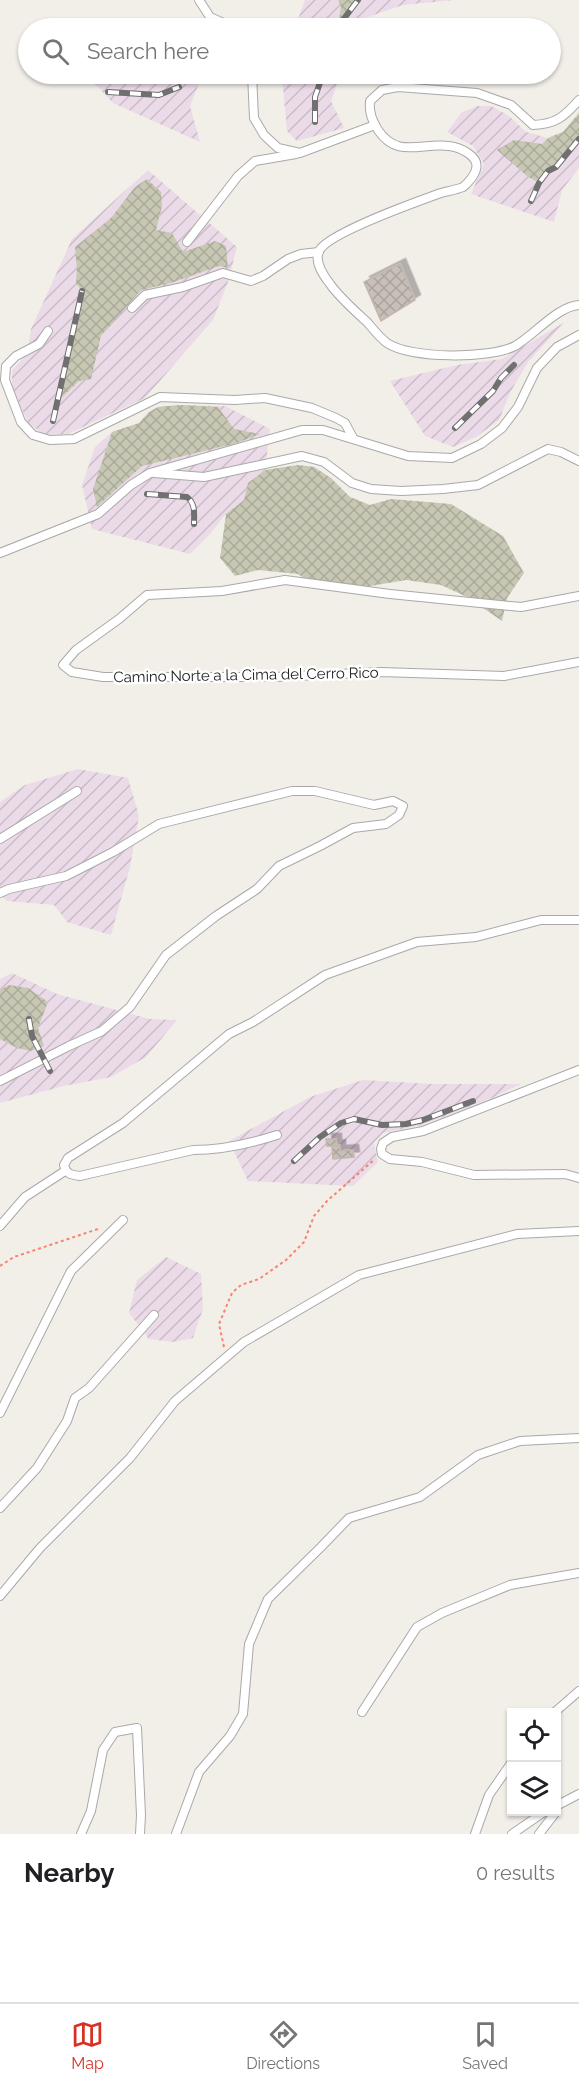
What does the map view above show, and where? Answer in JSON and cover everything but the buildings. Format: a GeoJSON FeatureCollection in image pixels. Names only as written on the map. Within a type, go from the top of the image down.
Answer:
{"type":"FeatureCollection","features":[{"type":"Feature","properties":{"kind":"lane"},"geometry":{"type":"LineString","coordinates":[[199,0],[212,18]]}},
{"type":"Feature","properties":{"kind":"lane"},"geometry":{"type":"LineString","coordinates":[[252,84],[254,118],[264,135],[278,148],[300,153]]}},
{"type":"Feature","properties":{"kind":"lane"},"geometry":{"type":"LineString","coordinates":[[579,100],[562,118],[549,124],[533,124],[511,105],[477,93],[398,87],[382,90],[370,100],[369,109],[382,136],[395,146],[415,148],[449,146],[470,154],[476,160],[477,167],[473,177],[463,186],[390,212],[329,240],[319,252],[318,264],[330,285],[387,343],[412,353],[493,354],[527,339],[562,310],[572,305],[579,305]]}},
{"type":"Feature","properties":{"kind":"lane"},"geometry":{"type":"LineString","coordinates":[[188,242],[238,176],[255,161],[300,153],[375,125]]}},
{"type":"Feature","properties":{"kind":"lane"},"geometry":{"type":"LineString","coordinates":[[132,308],[144,295],[183,287],[223,273],[251,281],[263,276],[288,259],[301,254],[319,252]]}},
{"type":"Feature","properties":{"kind":"lane"},"geometry":{"type":"LineString","coordinates":[[48,331],[39,344],[16,356],[6,366],[5,380],[21,422],[33,435],[50,440],[74,439],[160,397],[226,400],[265,398],[312,408],[336,418],[345,423],[354,438]]}},
{"type":"Feature","properties":{"kind":"lane"},"geometry":{"type":"LineString","coordinates":[[0,553],[98,514],[131,485],[150,473],[302,430],[323,430],[408,456],[452,458],[481,444],[502,428],[518,407],[537,368],[557,346],[579,335]]}},
{"type":"Feature","properties":{"kind":"lane"},"geometry":{"type":"LineString","coordinates":[[150,473],[204,477],[302,456],[324,462],[352,483],[371,489],[401,491],[478,485],[548,449],[561,452],[579,461]]}},
{"type":"Feature","properties":{"kind":"lane","name":"Camino Norte a la Cima del Cerro Rico"},"geometry":{"type":"LineString","coordinates":[[579,596],[521,606],[390,594],[285,580],[222,591],[147,595],[119,619],[76,650],[63,665],[72,672],[103,677],[275,677],[381,672],[504,676],[579,662]]}},
{"type":"Feature","properties":{"kind":"lane"},"geometry":{"type":"LineString","coordinates":[[0,893],[66,876],[113,852],[159,824],[292,791],[315,790],[374,805],[393,801],[403,806],[399,815],[386,824],[353,828],[279,866],[257,889],[216,916],[166,955],[130,1007],[102,1031],[0,1081]]}},
{"type":"Feature","properties":{"kind":"lane"},"geometry":{"type":"LineString","coordinates":[[0,838],[77,791]]}},
{"type":"Feature","properties":{"kind":"lane"},"geometry":{"type":"LineString","coordinates":[[65,1171],[64,1165],[68,1158],[123,1123],[229,1034],[253,1022],[325,975],[417,942],[476,937],[541,920],[579,920]]}},
{"type":"Feature","properties":{"kind":"lane"},"geometry":{"type":"LineString","coordinates":[[579,1070],[423,1131],[392,1137],[383,1143],[381,1149],[382,1154],[390,1159],[422,1162],[474,1174],[565,1174],[579,1178]]}},
{"type":"Feature","properties":{"kind":"lane"},"geometry":{"type":"LineString","coordinates":[[65,1171],[80,1176],[192,1150],[210,1150],[253,1143],[277,1135]]}},
{"type":"Feature","properties":{"kind":"lane"},"geometry":{"type":"LineString","coordinates":[[0,1226],[25,1197],[65,1171]]}},
{"type":"Feature","properties":{"kind":"lane"},"geometry":{"type":"LineString","coordinates":[[0,1413],[71,1271],[123,1220]]}},
{"type":"Feature","properties":{"kind":"lane"},"geometry":{"type":"LineString","coordinates":[[0,1596],[40,1548],[130,1458],[176,1401],[244,1342],[359,1275],[517,1234],[579,1231]]}},
{"type":"Feature","properties":{"kind":"lane"},"geometry":{"type":"LineString","coordinates":[[0,1508],[37,1468],[67,1420],[75,1398],[89,1388],[154,1315]]}},
{"type":"Feature","properties":{"kind":"lane"},"geometry":{"type":"LineString","coordinates":[[176,1834],[199,1772],[230,1736],[243,1714],[249,1644],[267,1599],[348,1518],[420,1497],[478,1455],[520,1441],[579,1438]]}},
{"type":"Feature","properties":{"kind":"lane"},"geometry":{"type":"LineString","coordinates":[[362,1712],[417,1627],[442,1613],[510,1585],[579,1573]]}},
{"type":"Feature","properties":{"kind":"lane"},"geometry":{"type":"LineString","coordinates":[[560,1708],[579,1691]]}},
{"type":"Feature","properties":{"kind":"lane"},"geometry":{"type":"LineString","coordinates":[[81,1834],[91,1811],[103,1750],[115,1732],[137,1728],[140,1834]]}},
{"type":"Feature","properties":{"kind":"lane"},"geometry":{"type":"LineString","coordinates":[[475,1834],[489,1795],[507,1769]]}},
{"type":"Feature","properties":{"kind":"lane"},"geometry":{"type":"LineString","coordinates":[[561,1803],[579,1794]]}},
{"type":"Feature","properties":{"kind":"lane"},"geometry":{"type":"LineString","coordinates":[[512,1834],[538,1816]]}},
{"type":"Feature","properties":{"kind":"lane"},"geometry":{"type":"LineString","coordinates":[[539,1834],[552,1816]]}},
{"type":"Feature","properties":{"kind":"path"},"geometry":{"type":"LineString","coordinates":[[229,1355],[222,1343],[219,1324],[232,1293],[241,1285],[259,1279],[286,1260],[304,1242],[314,1216],[327,1201],[382,1154]]}},
{"type":"Feature","properties":{"kind":"path"},"geometry":{"type":"LineString","coordinates":[[0,1266],[14,1257],[103,1227]]}},
{"type":"Feature","properties":{"kind":"shaded area"},"geometry":{"type":"Polygon","coordinates":[[[305,0],[454,0],[403,5],[365,18],[298,18],[305,0]]]}},
{"type":"Feature","properties":{"kind":"shaded area"},"geometry":{"type":"Polygon","coordinates":[[[338,0],[358,0],[345,18],[339,18],[341,6],[338,0]]]}},
{"type":"Feature","properties":{"kind":"shaded area"},"geometry":{"type":"Polygon","coordinates":[[[95,84],[199,84],[190,106],[200,142],[113,103],[95,84]]]}},
{"type":"Feature","properties":{"kind":"shaded area"},"geometry":{"type":"Polygon","coordinates":[[[283,84],[337,84],[331,101],[344,128],[297,141],[287,131],[283,84]]]}},
{"type":"Feature","properties":{"kind":"shaded area"},"geometry":{"type":"Polygon","coordinates":[[[477,106],[491,106],[509,116],[526,132],[548,138],[563,132],[579,112],[579,168],[562,190],[554,222],[471,194],[484,164],[473,146],[447,132],[461,113],[477,106]]]}},
{"type":"Feature","properties":{"kind":"shaded area"},"geometry":{"type":"Polygon","coordinates":[[[579,113],[579,139],[556,167],[548,171],[539,183],[527,176],[497,150],[514,140],[542,144],[548,138],[563,132],[579,113]]]}},
{"type":"Feature","properties":{"kind":"shaded area"},"geometry":{"type":"Polygon","coordinates":[[[148,170],[237,247],[228,282],[213,320],[145,398],[68,434],[45,435],[29,424],[12,390],[12,370],[27,354],[31,329],[72,239],[148,170]]]}},
{"type":"Feature","properties":{"kind":"shaded area"},"geometry":{"type":"Polygon","coordinates":[[[147,179],[161,192],[162,206],[156,230],[172,233],[183,252],[215,241],[226,246],[228,268],[219,266],[171,283],[141,290],[101,336],[91,379],[79,381],[56,403],[82,291],[76,283],[75,247],[111,218],[135,187],[147,179]]]}},
{"type":"Feature","properties":{"kind":"shaded area"},"geometry":{"type":"Polygon","coordinates":[[[565,322],[528,362],[511,391],[499,420],[476,437],[453,447],[425,436],[390,381],[457,365],[502,359],[565,322]]]}},
{"type":"Feature","properties":{"kind":"shaded area"},"geometry":{"type":"Polygon","coordinates":[[[180,405],[218,407],[234,429],[260,434],[237,443],[142,466],[97,507],[93,489],[112,432],[139,423],[149,412],[158,407],[180,405]]]}},
{"type":"Feature","properties":{"kind":"shaded area"},"geometry":{"type":"Polygon","coordinates":[[[225,406],[270,429],[265,470],[248,483],[244,500],[226,514],[190,554],[92,529],[82,485],[95,447],[112,432],[139,423],[149,412],[158,407],[225,406]]]}},
{"type":"Feature","properties":{"kind":"shaded area"},"geometry":{"type":"Polygon","coordinates":[[[298,465],[314,467],[331,478],[350,497],[370,505],[391,499],[451,504],[503,536],[524,573],[507,598],[502,621],[467,597],[441,585],[406,580],[346,590],[320,589],[298,574],[258,570],[235,576],[220,558],[226,514],[244,500],[248,483],[265,470],[298,465]]]}},
{"type":"Feature","properties":{"kind":"shaded area"},"geometry":{"type":"Polygon","coordinates":[[[78,769],[128,778],[139,816],[130,867],[111,935],[67,922],[54,905],[7,901],[0,894],[0,802],[25,785],[78,769]]]}},
{"type":"Feature","properties":{"kind":"shaded area"},"geometry":{"type":"Polygon","coordinates":[[[12,973],[57,994],[150,1019],[177,1020],[146,1057],[111,1077],[64,1086],[0,1103],[0,979],[12,973]]]}},
{"type":"Feature","properties":{"kind":"shaded area"},"geometry":{"type":"Polygon","coordinates":[[[9,985],[28,988],[48,1002],[38,1028],[44,1046],[31,1051],[17,1048],[0,1039],[0,990],[9,985]]]}},
{"type":"Feature","properties":{"kind":"shaded area"},"geometry":{"type":"Polygon","coordinates":[[[363,1080],[433,1084],[521,1084],[492,1098],[422,1125],[383,1133],[374,1143],[378,1162],[353,1186],[248,1181],[229,1141],[310,1097],[363,1080]]]}},
{"type":"Feature","properties":{"kind":"shaded area"},"geometry":{"type":"Polygon","coordinates":[[[166,1257],[201,1274],[203,1309],[193,1338],[173,1342],[149,1339],[129,1313],[137,1280],[166,1257]]]}},
{"type":"Feature","properties":{"kind":"railway"},"geometry":{"type":"LineString","coordinates":[[344,18],[358,0]]}},
{"type":"Feature","properties":{"kind":"railway"},"geometry":{"type":"LineString","coordinates":[[315,122],[315,97],[320,84]]}},
{"type":"Feature","properties":{"kind":"railway"},"geometry":{"type":"LineString","coordinates":[[108,92],[159,95],[179,87]]}},
{"type":"Feature","properties":{"kind":"railway"},"geometry":{"type":"LineString","coordinates":[[531,201],[539,183],[548,171],[556,167],[579,139]]}},
{"type":"Feature","properties":{"kind":"railway"},"geometry":{"type":"LineString","coordinates":[[53,421],[82,291]]}},
{"type":"Feature","properties":{"kind":"railway"},"geometry":{"type":"LineString","coordinates":[[455,428],[493,391],[501,378],[514,365]]}},
{"type":"Feature","properties":{"kind":"railway"},"geometry":{"type":"LineString","coordinates":[[147,494],[187,497],[193,506],[194,524]]}},
{"type":"Feature","properties":{"kind":"railway"},"geometry":{"type":"LineString","coordinates":[[29,1019],[32,1036],[50,1071]]}},
{"type":"Feature","properties":{"kind":"railway"},"geometry":{"type":"LineString","coordinates":[[294,1161],[320,1137],[341,1123],[354,1119],[382,1125],[406,1124],[473,1101]]}}]}
